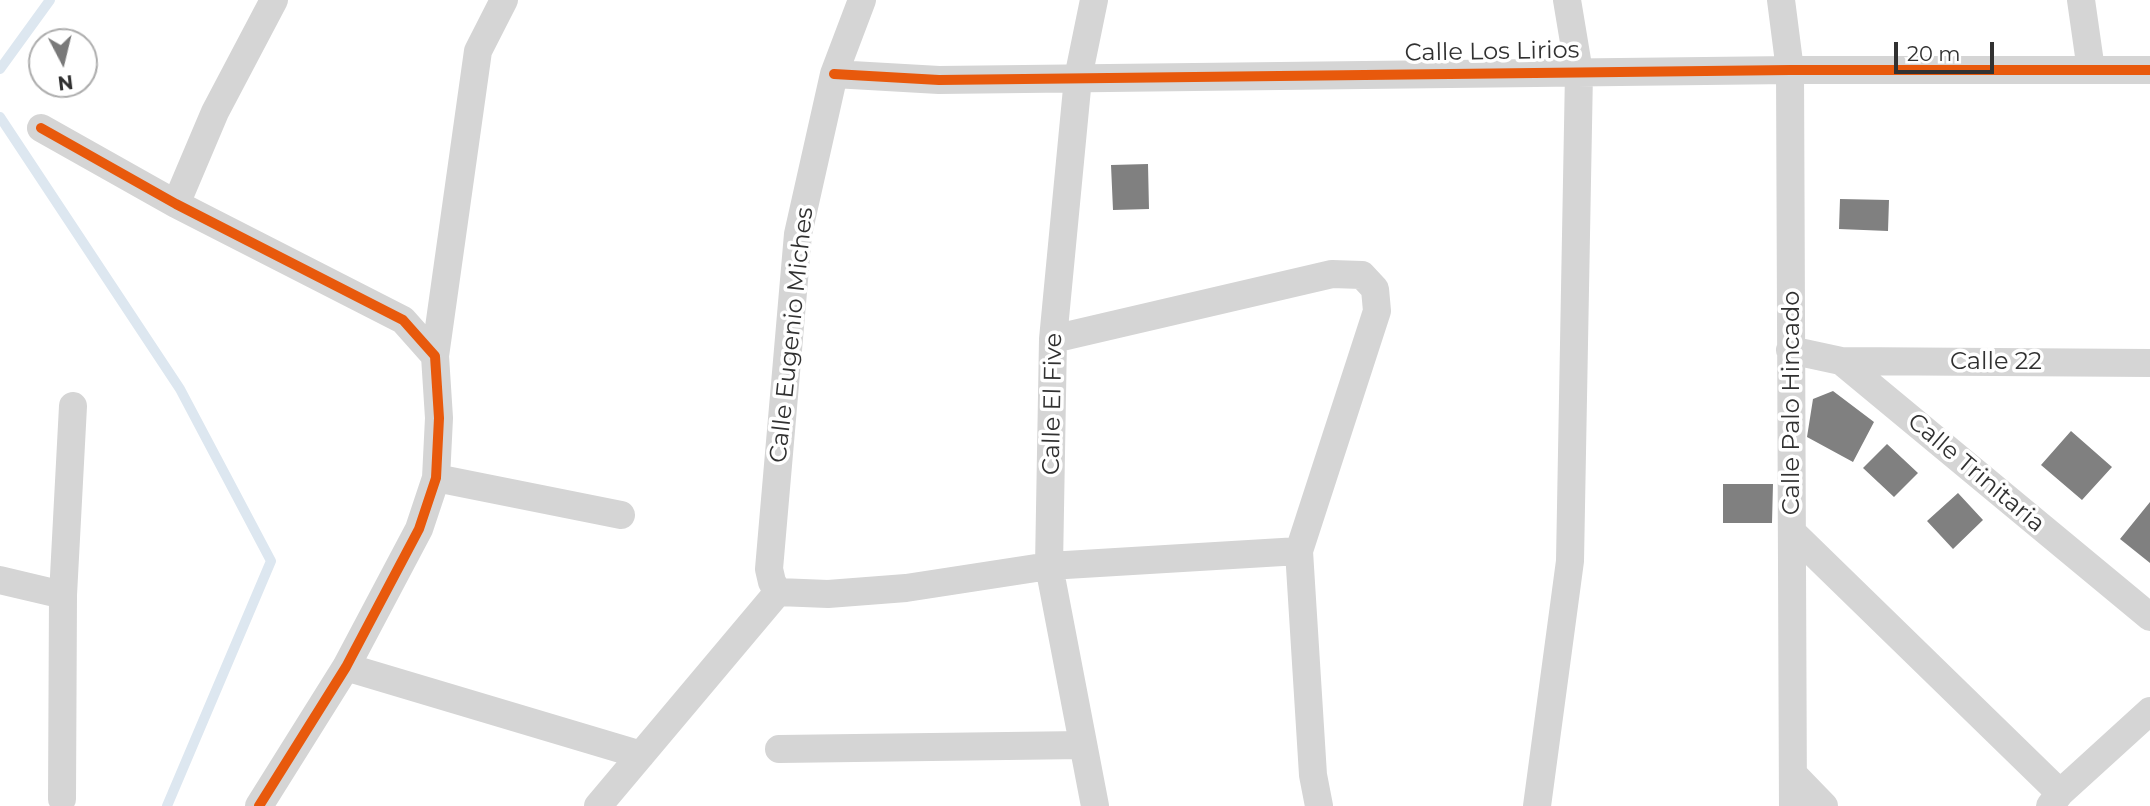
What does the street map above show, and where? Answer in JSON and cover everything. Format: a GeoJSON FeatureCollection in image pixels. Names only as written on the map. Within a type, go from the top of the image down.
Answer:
{"type":"FeatureCollection","features":[{"type":"Feature","properties":{"kind":"street"},"geometry":{"type":"LineString","coordinates":[[176,204],[215,112],[274,0]]}},
{"type":"Feature","properties":{"kind":"street"},"geometry":{"type":"LineString","coordinates":[[259,806],[346,667],[419,529],[436,478],[439,418],[435,356],[478,51],[504,0]]}},
{"type":"Feature","properties":{"kind":"street","name":"Calle Eugenio Miches"},"geometry":{"type":"LineString","coordinates":[[778,592],[769,569],[798,234],[834,74],[862,0]]}},
{"type":"Feature","properties":{"kind":"street","name":"Calle El Five"},"geometry":{"type":"LineString","coordinates":[[1094,0],[1079,78],[1053,339],[1049,566],[1095,806]]}},
{"type":"Feature","properties":{"kind":"street"},"geometry":{"type":"LineString","coordinates":[[1543,802],[1570,561],[1579,72],[1567,0]]}},
{"type":"Feature","properties":{"kind":"street","name":"Calle Palo Hincado"},"geometry":{"type":"LineString","coordinates":[[1781,0],[1790,70],[1793,806]]}},
{"type":"Feature","properties":{"kind":"street"},"geometry":{"type":"LineString","coordinates":[[2081,0],[2091,70]]}},
{"type":"Feature","properties":{"kind":"street","name":"Calle Los Lirios"},"geometry":{"type":"LineString","coordinates":[[834,74],[939,80],[1790,70],[2150,70]]}},
{"type":"Feature","properties":{"kind":"street"},"geometry":{"type":"LineString","coordinates":[[41,128],[176,204],[403,320],[435,356]]}},
{"type":"Feature","properties":{"kind":"street"},"geometry":{"type":"LineString","coordinates":[[1053,339],[1332,275],[1362,275],[1375,289],[1377,311],[1299,551],[1313,775],[1319,806]]}},
{"type":"Feature","properties":{"kind":"street","name":"Calle Trinitaria"},"geometry":{"type":"LineString","coordinates":[[1790,350],[1841,361],[2150,617]]}},
{"type":"Feature","properties":{"kind":"street","name":"Calle 22"},"geometry":{"type":"LineString","coordinates":[[1841,361],[2150,363]]}},
{"type":"Feature","properties":{"kind":"street"},"geometry":{"type":"LineString","coordinates":[[62,799],[63,595],[74,406]]}},
{"type":"Feature","properties":{"kind":"street"},"geometry":{"type":"LineString","coordinates":[[436,478],[621,515]]}},
{"type":"Feature","properties":{"kind":"street"},"geometry":{"type":"LineString","coordinates":[[1793,533],[2055,799],[2150,711]]}},
{"type":"Feature","properties":{"kind":"street"},"geometry":{"type":"LineString","coordinates":[[598,806],[778,592],[828,594],[906,589],[1049,566],[1299,551]]}},
{"type":"Feature","properties":{"kind":"street"},"geometry":{"type":"LineString","coordinates":[[0,580],[63,595]]}},
{"type":"Feature","properties":{"kind":"street"},"geometry":{"type":"LineString","coordinates":[[346,667],[641,755]]}},
{"type":"Feature","properties":{"kind":"street"},"geometry":{"type":"LineString","coordinates":[[779,749],[1083,745]]}},
{"type":"Feature","properties":{"kind":"street"},"geometry":{"type":"LineString","coordinates":[[1793,774],[1824,806]]}},
{"type":"Feature","properties":{"kind":"building"},"geometry":{"type":"Polygon","coordinates":[[[1148,164],[1149,209],[1113,210],[1111,165],[1148,164]]]}},
{"type":"Feature","properties":{"kind":"building"},"geometry":{"type":"Polygon","coordinates":[[[1840,199],[1889,200],[1888,231],[1839,229],[1840,199]]]}},
{"type":"Feature","properties":{"kind":"building"},"geometry":{"type":"Polygon","coordinates":[[[1833,391],[1874,422],[1853,462],[1807,437],[1813,399],[1833,391]]]}},
{"type":"Feature","properties":{"kind":"building"},"geometry":{"type":"Polygon","coordinates":[[[2071,431],[2112,467],[2082,500],[2041,465],[2071,431]]]}},
{"type":"Feature","properties":{"kind":"building"},"geometry":{"type":"Polygon","coordinates":[[[1887,444],[1918,473],[1894,497],[1863,468],[1887,444]]]}},
{"type":"Feature","properties":{"kind":"building"},"geometry":{"type":"Polygon","coordinates":[[[1723,484],[1773,484],[1772,523],[1723,523],[1723,484]]]}},
{"type":"Feature","properties":{"kind":"building"},"geometry":{"type":"Polygon","coordinates":[[[1958,493],[1983,520],[1953,549],[1927,521],[1958,493]]]}},
{"type":"Feature","properties":{"kind":"building"},"geometry":{"type":"Polygon","coordinates":[[[2150,502],[2150,563],[2120,539],[2150,502]]]}},
{"type":"Feature","properties":{"kind":"waterway"},"geometry":{"type":"LineString","coordinates":[[0,69],[50,0]]}},
{"type":"Feature","properties":{"kind":"waterway"},"geometry":{"type":"LineString","coordinates":[[0,117],[180,389],[271,561],[167,806]]}},
{"type":"Feature","properties":{"kind":"cycle path"},"geometry":{"type":"LineString","coordinates":[[834,74],[939,80],[1790,70],[2150,70]]}},
{"type":"Feature","properties":{"kind":"cycle path"},"geometry":{"type":"LineString","coordinates":[[41,128],[176,204],[403,320],[435,356],[439,418],[436,478],[419,529],[346,667],[259,806]]}}]}
